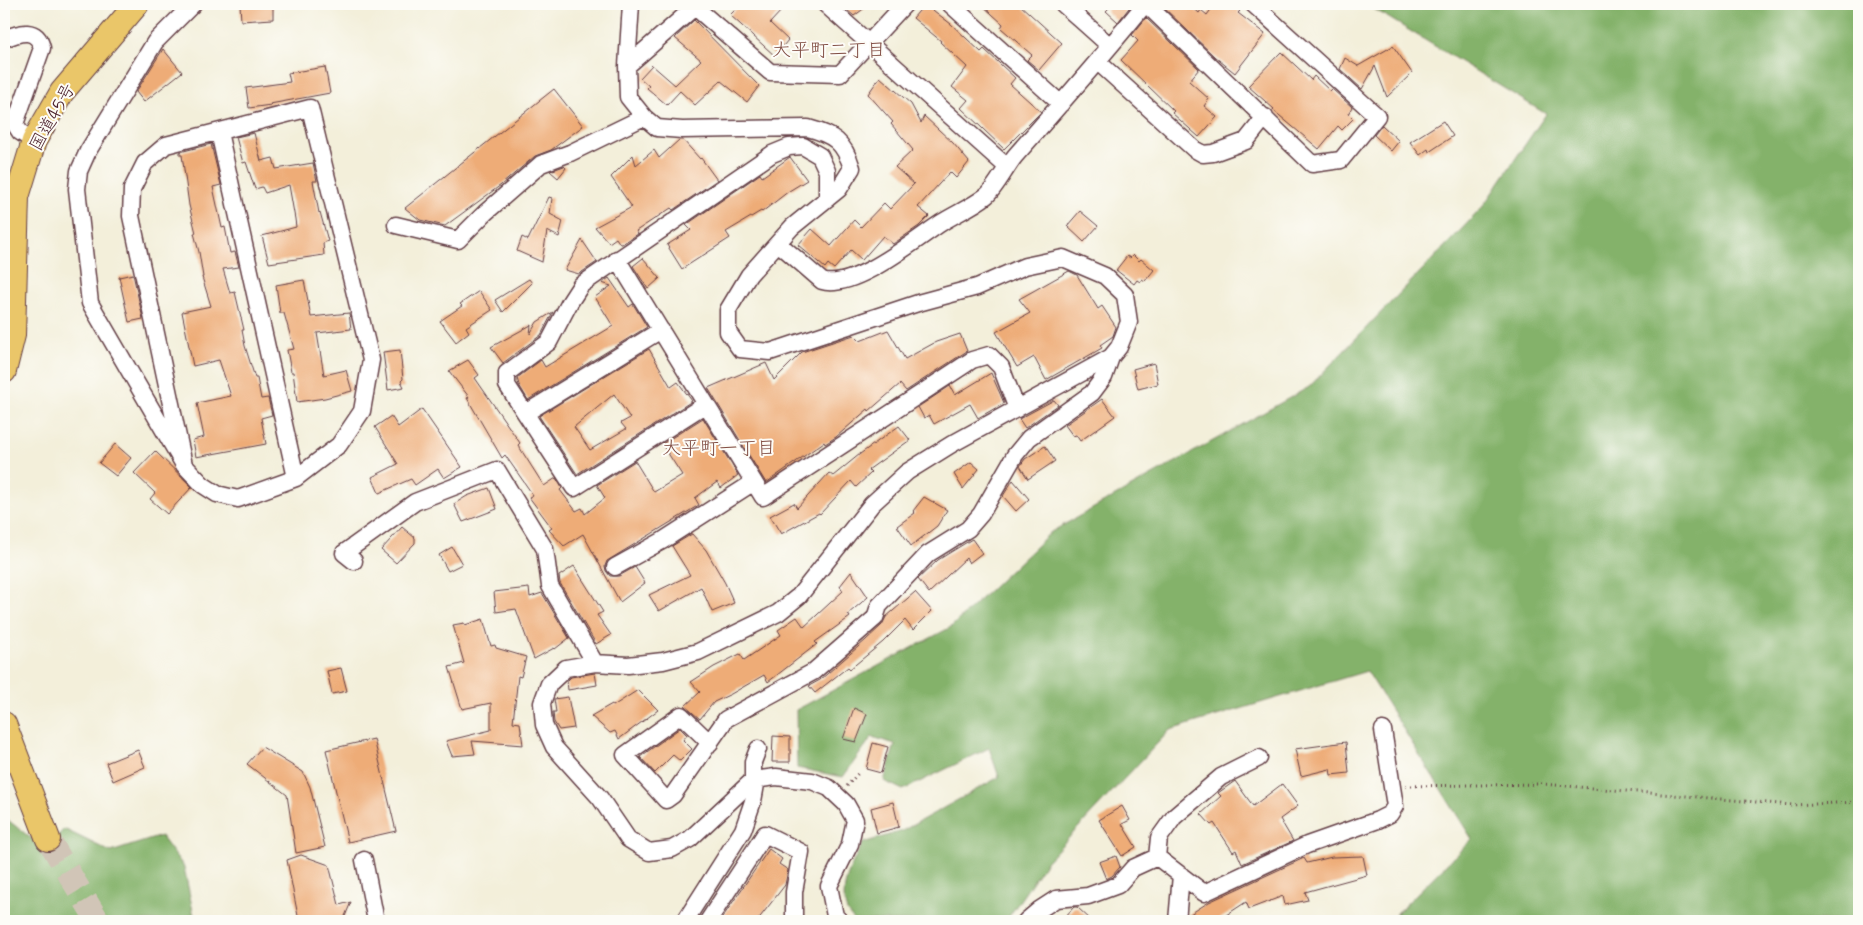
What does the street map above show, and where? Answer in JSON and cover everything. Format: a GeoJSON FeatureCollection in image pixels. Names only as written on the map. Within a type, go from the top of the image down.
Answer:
{"type":"FeatureCollection","features":[{"type":"Feature","properties":{"kind":"highway","name":"国道45号"},"geometry":{"type":"LineString","coordinates":[[4,371],[13,335],[17,197],[34,141],[62,92],[137,4]]}},
{"type":"Feature","properties":{"kind":"highway"},"geometry":{"type":"LineString","coordinates":[[4,724],[48,839]]}},
{"type":"Feature","properties":{"kind":"street"},"geometry":{"type":"LineString","coordinates":[[184,465],[131,216],[132,189],[145,163],[166,145],[310,108],[371,360],[362,411],[339,445],[296,478],[238,499],[218,494],[203,485],[184,465],[90,304],[77,189],[79,171],[88,152],[155,42],[193,4]]}},
{"type":"Feature","properties":{"kind":"street"},"geometry":{"type":"LineString","coordinates":[[630,4],[627,66],[628,97],[644,117],[657,128],[682,130],[808,128],[826,133],[846,150],[852,168],[839,189],[792,227],[749,275],[728,310],[728,332],[740,349],[770,352],[918,303],[977,287],[1025,266],[1063,258],[1105,276],[1125,295],[1129,322],[1119,347],[1111,357],[1104,377],[1092,393],[1029,438],[1016,455],[981,514],[968,529],[928,554],[879,606],[875,618],[813,672],[726,719],[710,743],[673,795],[666,800],[625,755],[681,715],[710,743]]}},
{"type":"Feature","properties":{"kind":"street"},"geometry":{"type":"LineString","coordinates":[[825,4],[1006,166]]}},
{"type":"Feature","properties":{"kind":"street"},"geometry":{"type":"LineString","coordinates":[[627,66],[697,5],[770,72],[840,74],[905,4]]}},
{"type":"Feature","properties":{"kind":"street"},"geometry":{"type":"LineString","coordinates":[[950,4],[1061,104]]}},
{"type":"Feature","properties":{"kind":"street"},"geometry":{"type":"LineString","coordinates":[[1063,4],[1110,46]]}},
{"type":"Feature","properties":{"kind":"street"},"geometry":{"type":"LineString","coordinates":[[778,243],[822,281],[831,284],[843,282],[911,246],[940,224],[988,195],[1006,166],[1098,62],[1146,4],[1312,164],[1341,160],[1377,116],[1253,4]]}},
{"type":"Feature","properties":{"kind":"street"},"geometry":{"type":"LineString","coordinates":[[4,39],[14,35],[34,34],[40,39],[42,48],[15,124],[20,132],[34,141]]}},
{"type":"Feature","properties":{"kind":"street"},"geometry":{"type":"LineString","coordinates":[[1098,62],[1194,149],[1203,154],[1213,153],[1246,141],[1265,117]]}},
{"type":"Feature","properties":{"kind":"street"},"geometry":{"type":"LineString","coordinates":[[396,225],[458,240],[485,213],[541,164],[570,153],[644,117]]}},
{"type":"Feature","properties":{"kind":"street"},"geometry":{"type":"LineString","coordinates":[[219,132],[296,478]]}},
{"type":"Feature","properties":{"kind":"street"},"geometry":{"type":"LineString","coordinates":[[706,404],[574,488],[507,385],[508,373],[549,342],[581,285],[772,154],[789,147],[803,146],[820,156],[827,171],[827,199]]}},
{"type":"Feature","properties":{"kind":"street"},"geometry":{"type":"LineString","coordinates":[[617,259],[763,497],[972,360],[989,355],[1001,367],[1017,409]]}},
{"type":"Feature","properties":{"kind":"street"},"geometry":{"type":"LineString","coordinates":[[526,414],[660,330]]}},
{"type":"Feature","properties":{"kind":"street"},"geometry":{"type":"LineString","coordinates":[[840,921],[835,916],[829,886],[850,844],[855,820],[846,804],[829,788],[812,780],[776,777],[755,780],[690,839],[672,850],[649,852],[628,839],[600,798],[554,747],[544,725],[542,703],[549,684],[566,668],[595,663],[628,664],[663,661],[698,652],[778,613],[799,596],[872,504],[907,472],[952,444],[1111,357]]}},
{"type":"Feature","properties":{"kind":"street"},"geometry":{"type":"LineString","coordinates":[[354,561],[344,553],[415,502],[497,470],[545,549],[550,586],[595,663]]}},
{"type":"Feature","properties":{"kind":"street"},"geometry":{"type":"LineString","coordinates":[[615,567],[662,541],[754,482]]}},
{"type":"Feature","properties":{"kind":"street"},"geometry":{"type":"LineString","coordinates":[[1158,857],[1204,893],[1307,844],[1378,820],[1390,814],[1395,806],[1383,730]]}},
{"type":"Feature","properties":{"kind":"street"},"geometry":{"type":"LineString","coordinates":[[690,920],[743,830],[753,801],[755,780],[752,762],[758,749]]}},
{"type":"Feature","properties":{"kind":"street"},"geometry":{"type":"LineString","coordinates":[[1158,857],[1159,838],[1174,816],[1222,777],[1259,758]]}},
{"type":"Feature","properties":{"kind":"street"},"geometry":{"type":"LineString","coordinates":[[708,921],[765,834],[801,852],[794,892],[794,921]]}},
{"type":"Feature","properties":{"kind":"street"},"geometry":{"type":"LineString","coordinates":[[1026,921],[1056,899],[1088,896],[1118,885],[1132,868],[1158,857]]}},
{"type":"Feature","properties":{"kind":"street"},"geometry":{"type":"LineString","coordinates":[[364,860],[376,921]]}},
{"type":"Feature","properties":{"kind":"street"},"geometry":{"type":"LineString","coordinates":[[1177,921],[1181,875]]}},
{"type":"Feature","properties":{"kind":"path"},"geometry":{"type":"LineString","coordinates":[[1406,786],[1543,784],[1792,805],[1859,802]]}},
{"type":"Feature","properties":{"kind":"green space"},"geometry":{"type":"Polygon","coordinates":[[[1366,4],[1859,4],[1859,921],[1389,921],[1472,839],[1367,671],[1170,730],[1046,862],[1006,921],[855,921],[847,910],[844,892],[848,874],[863,843],[902,831],[999,777],[989,748],[903,790],[884,781],[895,744],[872,737],[843,777],[797,768],[796,710],[951,627],[1051,532],[1309,387],[1481,209],[1546,114],[1366,4]]]}},
{"type":"Feature","properties":{"kind":"green space"},"geometry":{"type":"Polygon","coordinates":[[[4,817],[45,849],[64,829],[111,852],[161,836],[184,867],[195,921],[4,921],[4,817]]]}},
{"type":"Feature","properties":{"kind":"building"},"geometry":{"type":"Polygon","coordinates":[[[240,4],[273,4],[273,19],[241,21],[240,4]]]}},
{"type":"Feature","properties":{"kind":"building"},"geometry":{"type":"Polygon","coordinates":[[[741,4],[775,4],[782,10],[770,23],[788,40],[775,56],[730,15],[741,4]]]}},
{"type":"Feature","properties":{"kind":"building"},"geometry":{"type":"Polygon","coordinates":[[[840,4],[870,4],[854,16],[840,4]]]}},
{"type":"Feature","properties":{"kind":"building"},"geometry":{"type":"Polygon","coordinates":[[[925,4],[951,24],[981,52],[984,49],[1015,78],[1010,84],[1041,112],[1004,149],[961,108],[968,100],[952,87],[967,67],[941,41],[913,18],[925,4]]]}},
{"type":"Feature","properties":{"kind":"building"},"geometry":{"type":"Polygon","coordinates":[[[981,4],[1019,4],[1062,43],[1039,70],[1027,60],[1032,55],[1001,28],[1003,24],[981,4]]]}},
{"type":"Feature","properties":{"kind":"building"},"geometry":{"type":"Polygon","coordinates":[[[1113,4],[1132,4],[1118,22],[1106,11],[1113,4]]]}},
{"type":"Feature","properties":{"kind":"building"},"geometry":{"type":"Polygon","coordinates":[[[1160,4],[1189,4],[1199,13],[1201,10],[1207,15],[1215,4],[1230,4],[1240,11],[1238,13],[1265,34],[1235,73],[1215,57],[1160,4]]]}},
{"type":"Feature","properties":{"kind":"building"},"geometry":{"type":"Polygon","coordinates":[[[1146,18],[1199,69],[1189,81],[1209,99],[1204,106],[1217,117],[1199,137],[1172,113],[1174,111],[1121,60],[1138,41],[1132,35],[1146,18]]]}},
{"type":"Feature","properties":{"kind":"building"},"geometry":{"type":"Polygon","coordinates":[[[694,20],[759,86],[747,102],[721,81],[695,105],[680,91],[667,105],[647,88],[649,86],[640,78],[652,65],[675,85],[701,60],[675,38],[694,20]]]}},
{"type":"Feature","properties":{"kind":"building"},"geometry":{"type":"Polygon","coordinates":[[[1393,46],[1412,73],[1387,97],[1375,66],[1362,89],[1340,69],[1345,58],[1358,66],[1393,46]]]}},
{"type":"Feature","properties":{"kind":"building"},"geometry":{"type":"Polygon","coordinates":[[[163,49],[182,72],[144,102],[136,92],[163,49]]]}},
{"type":"Feature","properties":{"kind":"building"},"geometry":{"type":"Polygon","coordinates":[[[1281,52],[1311,80],[1314,76],[1330,91],[1332,89],[1352,107],[1348,114],[1353,119],[1342,130],[1338,126],[1319,149],[1248,86],[1281,52]]]}},
{"type":"Feature","properties":{"kind":"building"},"geometry":{"type":"Polygon","coordinates":[[[325,67],[330,93],[249,108],[246,88],[290,82],[288,73],[325,67]]]}},
{"type":"Feature","properties":{"kind":"building"},"geometry":{"type":"Polygon","coordinates":[[[880,77],[911,104],[921,123],[924,116],[953,143],[969,162],[956,178],[950,172],[918,207],[929,216],[919,226],[893,244],[883,236],[862,260],[851,250],[834,269],[828,264],[825,268],[798,245],[812,229],[831,246],[854,220],[861,227],[884,203],[890,209],[914,184],[895,167],[913,150],[891,124],[893,122],[868,94],[880,77]]]}},
{"type":"Feature","properties":{"kind":"building"},"geometry":{"type":"Polygon","coordinates":[[[554,89],[583,126],[551,150],[535,156],[501,185],[445,226],[420,220],[405,208],[554,89]]]}},
{"type":"Feature","properties":{"kind":"building"},"geometry":{"type":"Polygon","coordinates":[[[1443,121],[1453,136],[1429,152],[1428,149],[1420,155],[1410,142],[1443,121]]]}},
{"type":"Feature","properties":{"kind":"building"},"geometry":{"type":"Polygon","coordinates":[[[1382,125],[1399,141],[1391,151],[1374,135],[1382,125]]]}},
{"type":"Feature","properties":{"kind":"building"},"geometry":{"type":"Polygon","coordinates":[[[254,133],[261,161],[273,158],[276,169],[313,163],[317,181],[313,181],[319,213],[328,241],[323,243],[324,255],[269,263],[262,236],[296,227],[289,185],[265,193],[262,187],[255,189],[246,162],[243,163],[236,137],[254,133]]]}},
{"type":"Feature","properties":{"kind":"building"},"geometry":{"type":"Polygon","coordinates":[[[679,140],[683,140],[701,158],[717,180],[673,210],[671,208],[636,231],[638,234],[622,244],[616,238],[609,243],[595,227],[632,207],[611,177],[633,155],[636,165],[654,150],[659,158],[679,140]]]}},
{"type":"Feature","properties":{"kind":"building"},"geometry":{"type":"Polygon","coordinates":[[[211,144],[221,185],[213,187],[222,228],[225,227],[230,253],[235,252],[239,267],[223,269],[230,293],[235,292],[244,330],[242,330],[245,346],[255,378],[257,378],[261,399],[268,398],[272,415],[261,418],[266,444],[196,457],[193,440],[204,437],[197,403],[231,396],[219,360],[193,366],[182,312],[211,306],[202,277],[199,252],[194,233],[196,233],[180,152],[211,144]]]}},
{"type":"Feature","properties":{"kind":"building"},"geometry":{"type":"Polygon","coordinates":[[[790,157],[807,180],[762,212],[726,232],[730,238],[682,269],[667,245],[691,230],[686,225],[760,174],[762,177],[790,157]]]}},
{"type":"Feature","properties":{"kind":"building"},"geometry":{"type":"Polygon","coordinates":[[[564,166],[566,168],[558,178],[550,171],[564,166]]]}},
{"type":"Feature","properties":{"kind":"building"},"geometry":{"type":"Polygon","coordinates":[[[549,197],[552,198],[550,214],[563,221],[559,237],[547,231],[542,262],[517,251],[522,237],[528,240],[549,197]]]}},
{"type":"Feature","properties":{"kind":"building"},"geometry":{"type":"Polygon","coordinates":[[[1080,211],[1098,226],[1084,242],[1067,226],[1080,211]]]}},
{"type":"Feature","properties":{"kind":"building"},"geometry":{"type":"Polygon","coordinates":[[[582,240],[597,262],[579,274],[565,270],[582,240]]]}},
{"type":"Feature","properties":{"kind":"building"},"geometry":{"type":"Polygon","coordinates":[[[1133,255],[1154,270],[1145,281],[1142,279],[1140,282],[1137,280],[1134,284],[1116,270],[1127,256],[1130,258],[1133,255]]]}},
{"type":"Feature","properties":{"kind":"building"},"geometry":{"type":"Polygon","coordinates":[[[643,258],[660,278],[648,289],[633,266],[643,258]]]}},
{"type":"Feature","properties":{"kind":"building"},"geometry":{"type":"Polygon","coordinates":[[[1069,271],[1077,275],[1098,309],[1102,306],[1116,327],[1113,336],[1100,345],[1102,348],[1046,380],[1034,357],[1017,367],[996,332],[1030,313],[1019,299],[1069,271]]]}},
{"type":"Feature","properties":{"kind":"building"},"geometry":{"type":"Polygon","coordinates":[[[133,274],[143,319],[129,322],[119,277],[133,274]]]}},
{"type":"Feature","properties":{"kind":"building"},"geometry":{"type":"Polygon","coordinates":[[[609,278],[629,307],[633,304],[647,327],[528,400],[517,378],[541,360],[545,367],[613,326],[595,297],[611,286],[602,283],[609,278]]]}},
{"type":"Feature","properties":{"kind":"building"},"geometry":{"type":"Polygon","coordinates":[[[529,279],[532,283],[503,312],[495,300],[529,279]]]}},
{"type":"Feature","properties":{"kind":"building"},"geometry":{"type":"Polygon","coordinates":[[[304,280],[311,317],[349,313],[351,329],[317,333],[324,375],[346,370],[352,391],[325,398],[297,402],[293,372],[291,372],[287,350],[294,349],[284,313],[280,313],[276,285],[304,280]]]}},
{"type":"Feature","properties":{"kind":"building"},"geometry":{"type":"Polygon","coordinates":[[[479,291],[492,310],[466,327],[469,332],[456,342],[440,321],[462,306],[460,304],[479,291]]]}},
{"type":"Feature","properties":{"kind":"building"},"geometry":{"type":"Polygon","coordinates":[[[553,312],[541,335],[503,363],[491,347],[531,325],[530,334],[537,322],[553,312]]]}},
{"type":"Feature","properties":{"kind":"building"},"geometry":{"type":"Polygon","coordinates":[[[888,330],[905,359],[936,342],[960,334],[967,351],[906,391],[900,384],[836,437],[825,444],[824,442],[766,483],[708,388],[766,363],[774,380],[802,352],[854,335],[860,341],[888,330]]]}},
{"type":"Feature","properties":{"kind":"building"},"geometry":{"type":"Polygon","coordinates":[[[649,349],[671,387],[678,382],[692,401],[577,474],[539,416],[649,349]],[[614,394],[574,427],[590,450],[626,429],[621,423],[630,418],[614,394]]]}},
{"type":"Feature","properties":{"kind":"building"},"geometry":{"type":"Polygon","coordinates":[[[400,350],[403,379],[401,381],[404,387],[388,390],[383,352],[400,350]]]}},
{"type":"Feature","properties":{"kind":"building"},"geometry":{"type":"Polygon","coordinates":[[[468,360],[479,375],[475,378],[520,443],[518,445],[544,486],[556,478],[562,488],[560,490],[576,511],[582,508],[585,514],[605,498],[597,485],[635,461],[654,492],[682,475],[662,444],[703,418],[738,475],[721,488],[717,482],[695,498],[699,505],[607,561],[606,571],[610,576],[619,576],[635,567],[645,583],[620,602],[583,534],[564,546],[549,530],[552,528],[529,497],[533,495],[505,455],[502,458],[467,398],[469,397],[449,371],[468,360]]]}},
{"type":"Feature","properties":{"kind":"building"},"geometry":{"type":"Polygon","coordinates":[[[1154,363],[1158,384],[1138,389],[1133,369],[1154,363]]]}},
{"type":"Feature","properties":{"kind":"building"},"geometry":{"type":"Polygon","coordinates":[[[991,373],[1004,403],[978,418],[970,404],[934,424],[929,415],[924,418],[918,407],[950,386],[955,395],[991,373]]]}},
{"type":"Feature","properties":{"kind":"building"},"geometry":{"type":"Polygon","coordinates":[[[1102,399],[1115,416],[1080,441],[1076,435],[1073,436],[1065,425],[1102,399]]]}},
{"type":"Feature","properties":{"kind":"building"},"geometry":{"type":"Polygon","coordinates":[[[1054,400],[1058,405],[1025,428],[1019,419],[1054,400]]]}},
{"type":"Feature","properties":{"kind":"building"},"geometry":{"type":"Polygon","coordinates":[[[422,409],[462,467],[444,478],[438,469],[415,485],[411,479],[379,493],[372,477],[398,464],[375,427],[391,416],[398,427],[422,409]]]}},
{"type":"Feature","properties":{"kind":"building"},"geometry":{"type":"Polygon","coordinates":[[[899,426],[910,440],[868,470],[871,473],[856,487],[851,481],[820,514],[781,534],[770,516],[794,503],[797,508],[829,473],[833,476],[899,426]]]}},
{"type":"Feature","properties":{"kind":"building"},"geometry":{"type":"Polygon","coordinates":[[[115,444],[131,458],[116,476],[99,463],[115,444]]]}},
{"type":"Feature","properties":{"kind":"building"},"geometry":{"type":"Polygon","coordinates":[[[1045,446],[1055,461],[1028,479],[1020,466],[1025,459],[1045,446]]]}},
{"type":"Feature","properties":{"kind":"building"},"geometry":{"type":"Polygon","coordinates":[[[155,451],[192,487],[167,514],[150,499],[155,493],[134,473],[155,451]]]}},
{"type":"Feature","properties":{"kind":"building"},"geometry":{"type":"Polygon","coordinates":[[[971,462],[979,469],[963,489],[954,474],[971,462]]]}},
{"type":"Feature","properties":{"kind":"building"},"geometry":{"type":"Polygon","coordinates":[[[1013,480],[1029,499],[1016,511],[1003,496],[1013,480]]]}},
{"type":"Feature","properties":{"kind":"building"},"geometry":{"type":"Polygon","coordinates":[[[489,488],[497,509],[463,522],[454,504],[467,496],[489,488]]]}},
{"type":"Feature","properties":{"kind":"building"},"geometry":{"type":"Polygon","coordinates":[[[924,497],[947,510],[937,526],[911,546],[897,526],[915,513],[913,511],[924,497]]]}},
{"type":"Feature","properties":{"kind":"building"},"geometry":{"type":"Polygon","coordinates":[[[402,527],[415,538],[415,543],[396,563],[381,550],[402,527]]]}},
{"type":"Feature","properties":{"kind":"building"},"geometry":{"type":"Polygon","coordinates":[[[692,534],[706,550],[734,603],[712,612],[701,587],[659,611],[649,595],[690,575],[672,546],[692,534]]]}},
{"type":"Feature","properties":{"kind":"building"},"geometry":{"type":"Polygon","coordinates":[[[972,539],[982,553],[969,563],[966,558],[929,593],[918,579],[938,560],[972,539]]]}},
{"type":"Feature","properties":{"kind":"building"},"geometry":{"type":"Polygon","coordinates":[[[452,547],[462,564],[448,571],[439,555],[452,547]]]}},
{"type":"Feature","properties":{"kind":"building"},"geometry":{"type":"Polygon","coordinates":[[[574,566],[603,612],[597,615],[611,635],[596,644],[560,583],[559,576],[574,566]]]}},
{"type":"Feature","properties":{"kind":"building"},"geometry":{"type":"Polygon","coordinates":[[[851,572],[868,597],[848,614],[850,617],[815,642],[817,644],[768,682],[764,675],[714,702],[700,719],[685,706],[700,692],[691,682],[714,667],[740,654],[744,660],[781,635],[778,630],[797,617],[804,627],[843,591],[840,586],[851,572]]]}},
{"type":"Feature","properties":{"kind":"building"},"geometry":{"type":"Polygon","coordinates":[[[529,588],[530,597],[542,593],[569,638],[555,649],[534,659],[516,609],[496,612],[494,592],[529,588]]]}},
{"type":"Feature","properties":{"kind":"building"},"geometry":{"type":"Polygon","coordinates":[[[915,592],[932,611],[913,630],[905,620],[883,642],[850,669],[848,667],[815,693],[809,686],[820,680],[866,640],[882,625],[886,617],[915,592]]]}},
{"type":"Feature","properties":{"kind":"building"},"geometry":{"type":"Polygon","coordinates":[[[483,619],[491,646],[495,645],[496,648],[526,657],[521,677],[518,676],[513,722],[520,723],[523,745],[472,741],[475,754],[452,756],[446,741],[491,730],[491,703],[462,709],[449,667],[464,663],[453,625],[464,623],[465,625],[483,619]]]}},
{"type":"Feature","properties":{"kind":"building"},"geometry":{"type":"Polygon","coordinates":[[[341,668],[347,691],[332,694],[327,671],[341,668]]]}},
{"type":"Feature","properties":{"kind":"building"},"geometry":{"type":"Polygon","coordinates":[[[595,673],[597,685],[568,690],[567,681],[571,677],[595,673]]]}},
{"type":"Feature","properties":{"kind":"building"},"geometry":{"type":"Polygon","coordinates":[[[638,690],[658,710],[619,739],[615,731],[610,733],[591,716],[612,704],[613,706],[638,690]]]}},
{"type":"Feature","properties":{"kind":"building"},"geometry":{"type":"Polygon","coordinates":[[[568,697],[574,728],[559,730],[554,722],[553,712],[556,712],[554,699],[568,697]]]}},
{"type":"Feature","properties":{"kind":"building"},"geometry":{"type":"Polygon","coordinates":[[[854,708],[867,714],[856,742],[843,739],[854,708]]]}},
{"type":"Feature","properties":{"kind":"building"},"geometry":{"type":"Polygon","coordinates":[[[680,728],[687,735],[683,740],[692,749],[680,761],[673,755],[655,773],[640,757],[680,728]]]}},
{"type":"Feature","properties":{"kind":"building"},"geometry":{"type":"Polygon","coordinates":[[[773,736],[790,737],[790,762],[772,762],[773,736]]]}},
{"type":"Feature","properties":{"kind":"building"},"geometry":{"type":"Polygon","coordinates":[[[374,739],[396,831],[348,842],[326,750],[374,739]]]}},
{"type":"Feature","properties":{"kind":"building"},"geometry":{"type":"Polygon","coordinates":[[[1346,742],[1349,773],[1331,775],[1330,769],[1301,776],[1295,749],[1346,742]]]}},
{"type":"Feature","properties":{"kind":"building"},"geometry":{"type":"Polygon","coordinates":[[[873,743],[888,747],[881,773],[866,769],[873,743]]]}},
{"type":"Feature","properties":{"kind":"building"},"geometry":{"type":"Polygon","coordinates":[[[262,747],[303,772],[310,787],[325,847],[296,853],[287,795],[247,764],[262,747]]]}},
{"type":"Feature","properties":{"kind":"building"},"geometry":{"type":"Polygon","coordinates":[[[138,750],[145,767],[113,781],[106,763],[138,750]]]}},
{"type":"Feature","properties":{"kind":"building"},"geometry":{"type":"Polygon","coordinates":[[[1235,781],[1253,806],[1282,784],[1298,806],[1280,819],[1293,841],[1242,864],[1236,850],[1233,852],[1214,823],[1211,825],[1201,814],[1221,796],[1218,793],[1235,781]]]}},
{"type":"Feature","properties":{"kind":"building"},"geometry":{"type":"Polygon","coordinates":[[[893,802],[899,827],[877,833],[871,808],[893,802]]]}},
{"type":"Feature","properties":{"kind":"building"},"geometry":{"type":"Polygon","coordinates":[[[1122,806],[1130,820],[1122,824],[1136,847],[1122,856],[1099,820],[1122,806]]]}},
{"type":"Feature","properties":{"kind":"building"},"geometry":{"type":"Polygon","coordinates":[[[769,849],[782,859],[779,864],[788,870],[785,885],[757,921],[720,921],[769,849]]]}},
{"type":"Feature","properties":{"kind":"building"},"geometry":{"type":"Polygon","coordinates":[[[301,855],[329,865],[339,905],[351,902],[343,921],[299,921],[287,860],[301,855]]]}},
{"type":"Feature","properties":{"kind":"building"},"geometry":{"type":"Polygon","coordinates":[[[1116,856],[1120,867],[1112,876],[1106,879],[1099,862],[1116,856]]]}},
{"type":"Feature","properties":{"kind":"building"},"geometry":{"type":"Polygon","coordinates":[[[1363,856],[1367,875],[1305,892],[1308,900],[1285,905],[1283,896],[1249,909],[1246,902],[1217,921],[1187,921],[1187,916],[1209,902],[1304,858],[1307,863],[1332,857],[1363,856]]]}},
{"type":"Feature","properties":{"kind":"building"},"geometry":{"type":"Polygon","coordinates":[[[1074,907],[1077,907],[1092,921],[1061,921],[1074,907]]]}},
{"type":"Feature","properties":{"kind":"tunnel"},"geometry":{"type":"LineString","coordinates":[[48,839],[98,921]]}},
{"type":"Feature","properties":{"kind":"district","name":"大平町二丁目"},"geometry":{"type":"Point","coordinates":[829,49]}},
{"type":"Feature","properties":{"kind":"district","name":"大平町一丁目"},"geometry":{"type":"Point","coordinates":[719,447]}}]}
